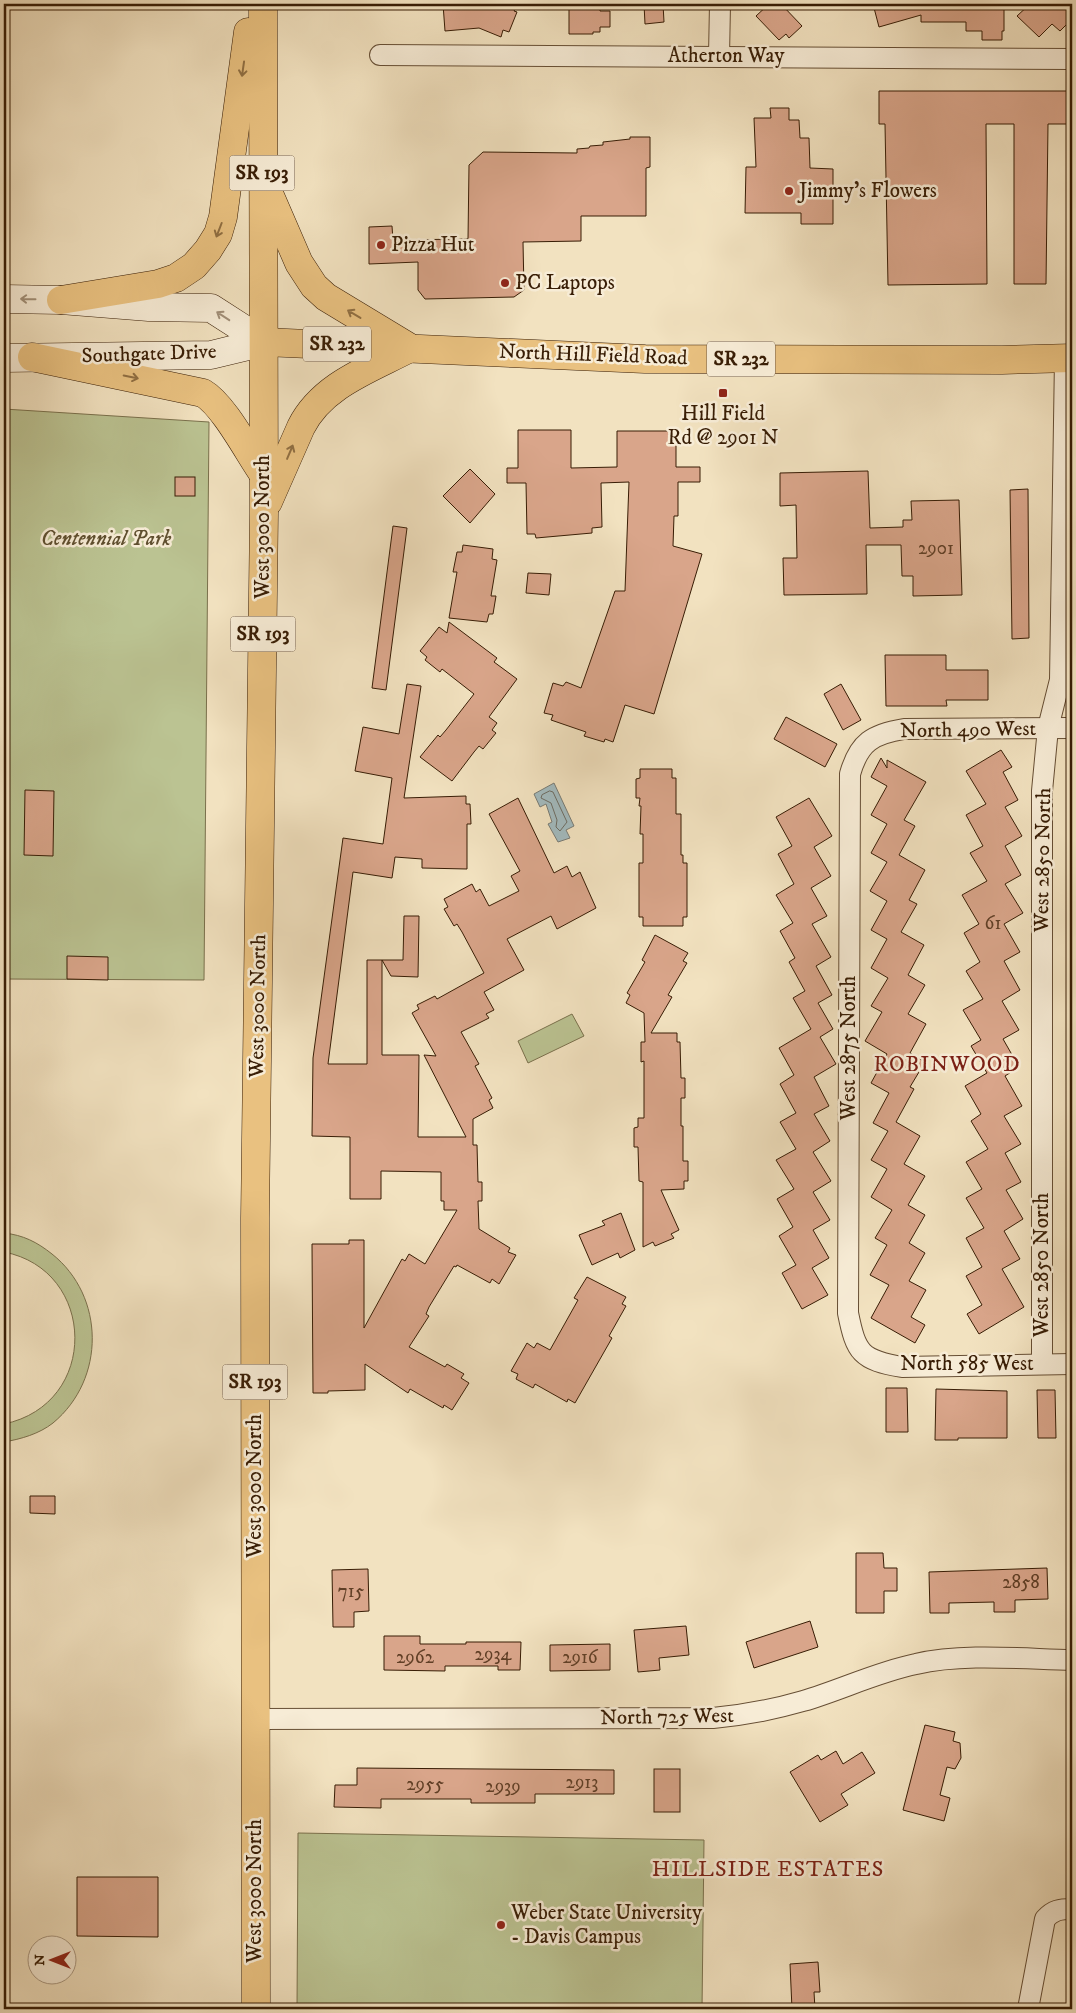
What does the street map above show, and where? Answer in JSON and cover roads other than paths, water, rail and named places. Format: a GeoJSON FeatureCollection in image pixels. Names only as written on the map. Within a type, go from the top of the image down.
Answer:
{"type":"FeatureCollection","features":[{"type":"Feature","properties":{"kind":"main road"},"geometry":{"type":"LineString","coordinates":[[61,300],[166,282],[194,266],[214,242],[224,214],[252,4]]}},
{"type":"Feature","properties":{"kind":"main road","name":"West 3000 North"},"geometry":{"type":"LineString","coordinates":[[256,2009],[254,1719],[255,1218],[264,512],[263,4]]}},
{"type":"Feature","properties":{"kind":"main road"},"geometry":{"type":"LineString","coordinates":[[262,178],[299,263],[314,286],[326,297],[410,348]]}},
{"type":"Feature","properties":{"kind":"main road","name":"Southgate Drive"},"geometry":{"type":"LineString","coordinates":[[4,299],[61,300],[149,307],[211,308],[264,342]]}},
{"type":"Feature","properties":{"kind":"main road","name":"Southgate Drive"},"geometry":{"type":"LineString","coordinates":[[4,358],[210,355],[264,342]]}},
{"type":"Feature","properties":{"kind":"main road","name":"North Hill Field Road"},"geometry":{"type":"LineString","coordinates":[[264,342],[645,359],[1002,360],[1068,358]]}},
{"type":"Feature","properties":{"kind":"main road"},"geometry":{"type":"LineString","coordinates":[[264,512],[306,416],[318,401],[334,388],[410,348]]}},
{"type":"Feature","properties":{"kind":"main road"},"geometry":{"type":"LineString","coordinates":[[32,357],[203,392],[224,415],[264,475]]}},
{"type":"Feature","properties":{"kind":"street"},"geometry":{"type":"LineString","coordinates":[[719,56],[720,4]]}},
{"type":"Feature","properties":{"kind":"street","name":"Atherton Way"},"geometry":{"type":"LineString","coordinates":[[380,54],[1072,59]]}},
{"type":"Feature","properties":{"kind":"street","name":"West 2850 North"},"geometry":{"type":"LineString","coordinates":[[1042,1364],[1042,791],[1048,728],[1060,680],[1068,358]]}},
{"type":"Feature","properties":{"kind":"street","name":"North 490 West"},"geometry":{"type":"LineString","coordinates":[[866,743],[882,733],[904,729],[1072,728]]}},
{"type":"Feature","properties":{"kind":"street","name":"West 2875 North"},"geometry":{"type":"LineString","coordinates":[[864,1355],[853,1336],[848,1313],[848,1283],[850,774],[855,758],[866,743]]}},
{"type":"Feature","properties":{"kind":"street","name":"North 585 West"},"geometry":{"type":"LineString","coordinates":[[864,1355],[882,1364],[902,1367],[1072,1364]]}},
{"type":"Feature","properties":{"kind":"street","name":"North 725 West"},"geometry":{"type":"LineString","coordinates":[[254,1719],[713,1718],[756,1714],[804,1701],[877,1675],[917,1664],[958,1659],[1072,1660]]}},
{"type":"Feature","properties":{"kind":"street"},"geometry":{"type":"LineString","coordinates":[[1028,2009],[1045,1919],[1050,1913],[1058,1910],[1072,1909]]}},
{"type":"Feature","properties":{"kind":"water"},"geometry":{"type":"Polygon","coordinates":[[[554,783],[574,826],[566,830],[570,838],[558,842],[548,824],[552,822],[546,804],[540,807],[534,794],[554,783]]]}},
{"type":"Feature","properties":{"kind":"place","name":"Jimmy's Flowers"},"geometry":{"type":"Point","coordinates":[789,191]}},
{"type":"Feature","properties":{"kind":"place","name":"Pizza Hut"},"geometry":{"type":"Point","coordinates":[381,245]}},
{"type":"Feature","properties":{"kind":"place","name":"PC Laptops"},"geometry":{"type":"Point","coordinates":[505,283]}},
{"type":"Feature","properties":{"kind":"place","name":"Hill Field Rd @ 2901 N"},"geometry":{"type":"Point","coordinates":[723,393]}},
{"type":"Feature","properties":{"kind":"place","name":"Weber State University - Davis Campus"},"geometry":{"type":"Point","coordinates":[501,1925]}},
{"type":"Feature","properties":{"kind":"district","name":"ROBINWOOD"},"geometry":{"type":"Point","coordinates":[947,1064]}},
{"type":"Feature","properties":{"kind":"district","name":"HILLSIDE ESTATES"},"geometry":{"type":"Point","coordinates":[768,1869]}},
{"type":"Feature","properties":{"kind":"park label","name":"Centennial Park"},"geometry":{"type":"Point","coordinates":[106,539]}}]}
